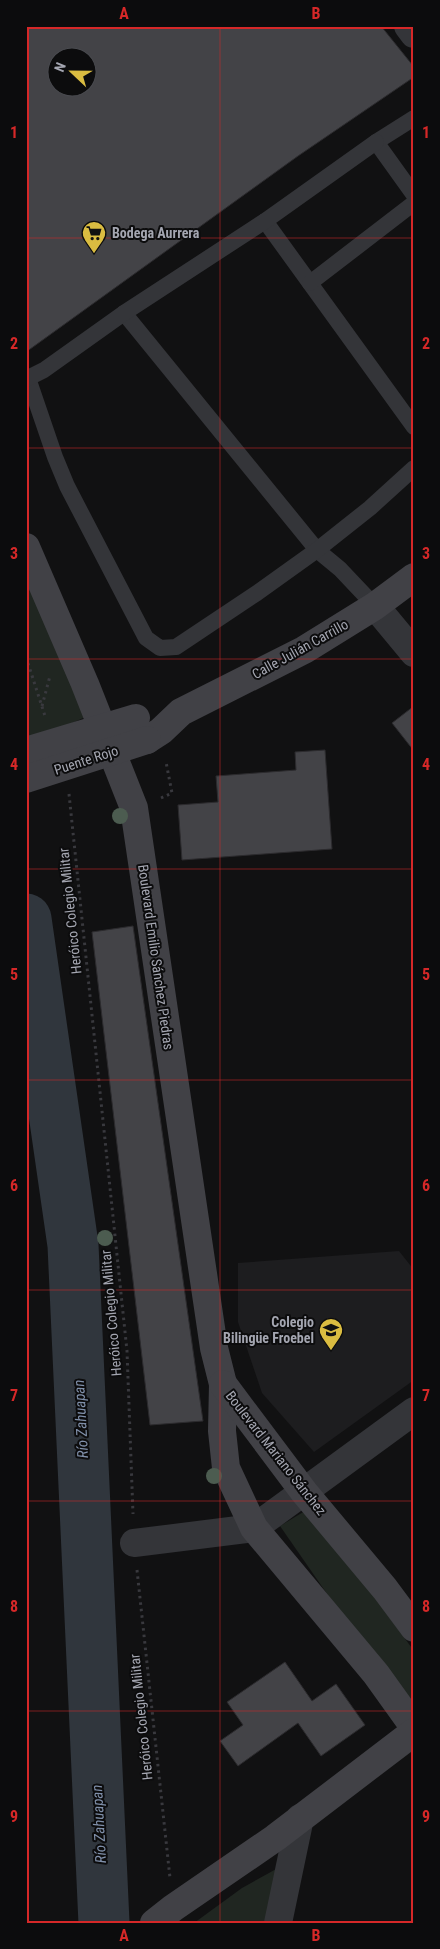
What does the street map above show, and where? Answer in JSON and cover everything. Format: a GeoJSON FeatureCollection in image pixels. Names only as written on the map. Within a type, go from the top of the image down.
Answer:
{"type":"FeatureCollection","features":[{"type":"Feature","properties":{"kind":"street"},"geometry":{"type":"LineString","coordinates":[[408,26],[414,34]]}},
{"type":"Feature","properties":{"kind":"street","name":"Boulevard Emilio Sánchez Piedras"},"geometry":{"type":"LineString","coordinates":[[26,547],[85,684],[134,808],[214,1348],[223,1384]]}},
{"type":"Feature","properties":{"kind":"street","name":"Calle Julián Carrillo"},"geometry":{"type":"LineString","coordinates":[[148,730],[304,650],[375,606],[414,577]]}},
{"type":"Feature","properties":{"kind":"street"},"geometry":{"type":"LineString","coordinates":[[375,606],[414,653]]}},
{"type":"Feature","properties":{"kind":"street","name":"Puente Rojo"},"geometry":{"type":"LineString","coordinates":[[26,751],[148,730]]}},
{"type":"Feature","properties":{"kind":"street","name":"Puente Rojo"},"geometry":{"type":"LineString","coordinates":[[26,779],[148,730]]}},
{"type":"Feature","properties":{"kind":"street","name":"Boulevard Mariano Sánchez"},"geometry":{"type":"LineString","coordinates":[[223,1384],[304,1492],[385,1589],[414,1628]]}},
{"type":"Feature","properties":{"kind":"street","name":"Boulevard Mariano Sánchez"},"geometry":{"type":"LineString","coordinates":[[223,1384],[222,1431],[226,1468],[254,1528],[376,1674],[414,1727]]}},
{"type":"Feature","properties":{"kind":"street"},"geometry":{"type":"LineString","coordinates":[[134,1543],[254,1528],[414,1411]]}},
{"type":"Feature","properties":{"kind":"street"},"geometry":{"type":"LineString","coordinates":[[164,1915],[275,1838],[414,1732]]}},
{"type":"Feature","properties":{"kind":"street"},"geometry":{"type":"LineString","coordinates":[[278,1923],[300,1818]]}},
{"type":"Feature","properties":{"kind":"lane"},"geometry":{"type":"LineString","coordinates":[[413,120],[376,142],[266,221],[124,313],[44,370],[27,378],[55,458],[68,486],[146,638],[160,648],[176,647],[317,550],[370,508],[414,468]]}},
{"type":"Feature","properties":{"kind":"lane"},"geometry":{"type":"LineString","coordinates":[[376,142],[414,196]]}},
{"type":"Feature","properties":{"kind":"lane"},"geometry":{"type":"LineString","coordinates":[[310,283],[414,203]]}},
{"type":"Feature","properties":{"kind":"lane"},"geometry":{"type":"LineString","coordinates":[[266,221],[414,427]]}},
{"type":"Feature","properties":{"kind":"lane"},"geometry":{"type":"LineString","coordinates":[[124,313],[317,550],[340,569],[375,606]]}},
{"type":"Feature","properties":{"kind":"path"},"geometry":{"type":"LineString","coordinates":[[26,657],[47,725]]}},
{"type":"Feature","properties":{"kind":"path"},"geometry":{"type":"LineString","coordinates":[[134,808],[172,793],[148,730]]}},
{"type":"Feature","properties":{"kind":"path","name":"Heróico Colegio Militar"},"geometry":{"type":"LineString","coordinates":[[67,788],[70,798],[127,1352],[134,1543],[164,1915]]}},
{"type":"Feature","properties":{"kind":"shaded area"},"geometry":{"type":"Polygon","coordinates":[[[26,569],[92,714],[26,744],[26,569]]]}},
{"type":"Feature","properties":{"kind":"shaded area","name":"Colegio Bilingüe Froebel"},"geometry":{"type":"Polygon","coordinates":[[[399,1251],[414,1270],[414,1380],[314,1452],[262,1393],[238,1322],[238,1263],[399,1251]]]}},
{"type":"Feature","properties":{"kind":"shaded area"},"geometry":{"type":"Polygon","coordinates":[[[310,1508],[414,1651],[414,1705],[407,1709],[280,1526],[310,1508]]]}},
{"type":"Feature","properties":{"kind":"shaded area"},"geometry":{"type":"Polygon","coordinates":[[[278,1868],[267,1923],[194,1923],[242,1888],[278,1868]]]}},
{"type":"Feature","properties":{"kind":"building","name":"Bodega Aurrera"},"geometry":{"type":"Polygon","coordinates":[[[26,26],[381,26],[414,67],[414,77],[298,156],[26,352],[26,26]]]}},
{"type":"Feature","properties":{"kind":"building"},"geometry":{"type":"Polygon","coordinates":[[[414,706],[414,751],[392,723],[414,706]]]}},
{"type":"Feature","properties":{"kind":"building"},"geometry":{"type":"Polygon","coordinates":[[[325,750],[332,849],[182,860],[178,805],[218,802],[216,776],[296,770],[295,752],[325,750]]]}},
{"type":"Feature","properties":{"kind":"building"},"geometry":{"type":"Polygon","coordinates":[[[133,926],[203,1421],[150,1425],[92,932],[133,926]]]}},
{"type":"Feature","properties":{"kind":"building"},"geometry":{"type":"Polygon","coordinates":[[[285,1662],[312,1701],[336,1684],[365,1725],[321,1756],[298,1723],[238,1766],[220,1741],[243,1725],[227,1702],[285,1662]]]}},
{"type":"Feature","properties":{"kind":"waterway","name":"Río Zahuapan"},"geometry":{"type":"LineString","coordinates":[[26,919],[73,1245],[104,1923]]}},
{"type":"Feature","properties":{"kind":"place","name":"Bodega Aurrera"},"geometry":{"type":"Point","coordinates":[94,254]}},
{"type":"Feature","properties":{"kind":"place","name":"Colegio Bilingüe Froebel"},"geometry":{"type":"Point","coordinates":[331,1351]}}]}
